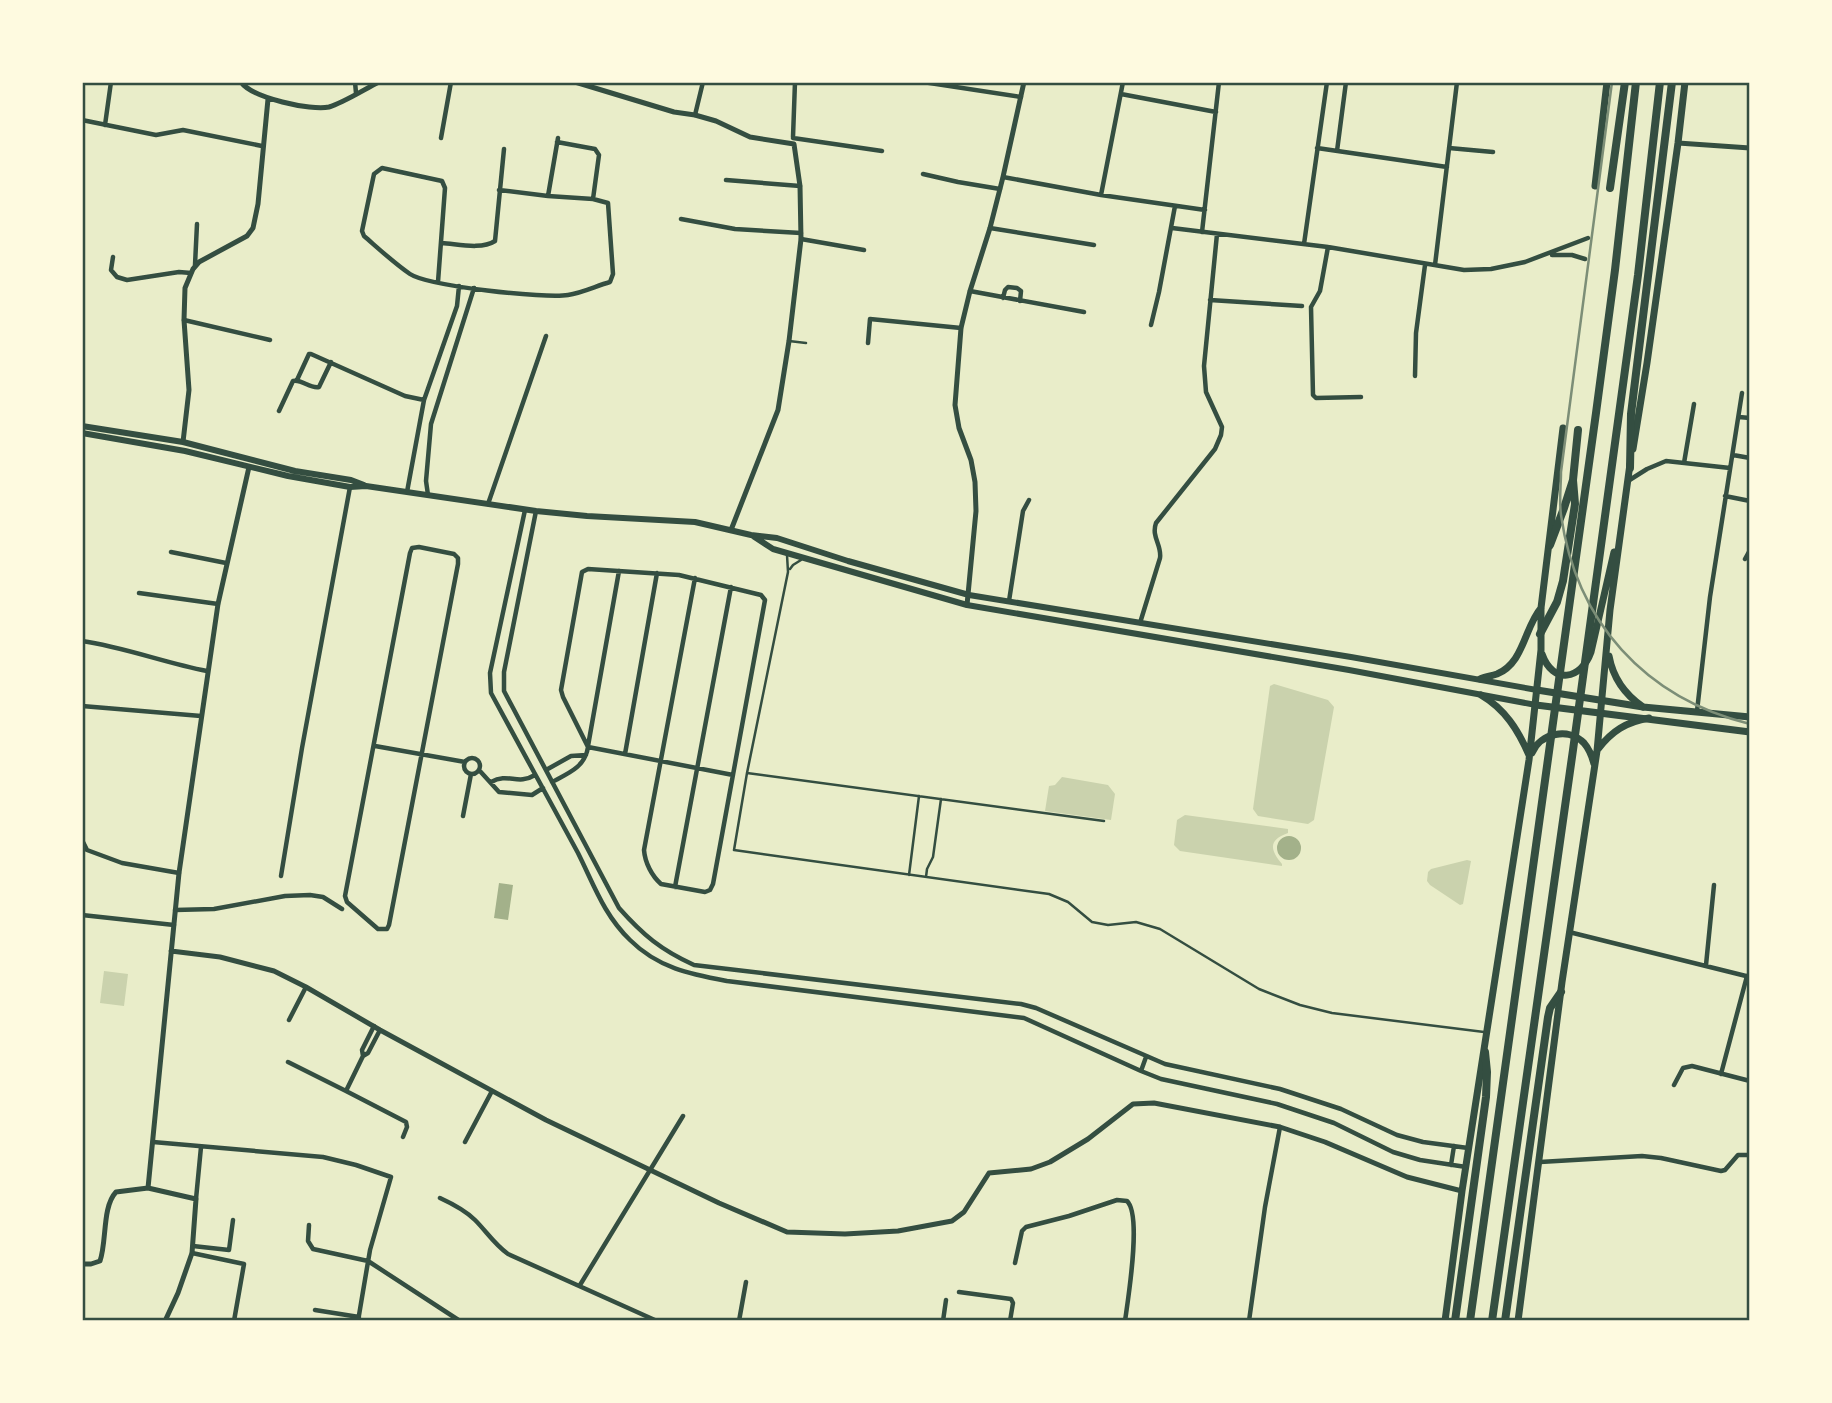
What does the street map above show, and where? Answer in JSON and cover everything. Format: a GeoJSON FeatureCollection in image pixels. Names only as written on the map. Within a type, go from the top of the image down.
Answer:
{"type":"FeatureCollection","features":[{"type":"Feature","properties":{"kind":"highway"},"geometry":{"type":"LineString","coordinates":[[1611,188],[1625,82]]}},
{"type":"Feature","properties":{"kind":"highway"},"geometry":{"type":"LineString","coordinates":[[1470,1321],[1598,400],[1636,82]]}},
{"type":"Feature","properties":{"kind":"highway"},"geometry":{"type":"LineString","coordinates":[[1492,1321],[1608,498],[1638,275],[1660,82]]}},
{"type":"Feature","properties":{"kind":"highway"},"geometry":{"type":"LineString","coordinates":[[1630,468],[1631,414],[1672,82]]}},
{"type":"Feature","properties":{"kind":"highway"},"geometry":{"type":"LineString","coordinates":[[1541,634],[1563,582],[1574,505],[1574,465],[1579,430]]}},
{"type":"Feature","properties":{"kind":"highway"},"geometry":{"type":"LineString","coordinates":[[1550,545],[1573,480]]}},
{"type":"Feature","properties":{"kind":"highway"},"geometry":{"type":"LineString","coordinates":[[1505,1321],[1548,1017],[1550,1008],[1561,992]]}},
{"type":"Feature","properties":{"kind":"highway"},"geometry":{"type":"LineString","coordinates":[[1455,1321],[1488,1083],[1485,1052]]}},
{"type":"Feature","properties":{"kind":"main road"},"geometry":{"type":"LineString","coordinates":[[1595,186],[1607,82]]}},
{"type":"Feature","properties":{"kind":"main road"},"geometry":{"type":"LineString","coordinates":[[1518,1321],[1569,932],[1597,751],[1610,610],[1685,82]]}},
{"type":"Feature","properties":{"kind":"main road"},"geometry":{"type":"LineString","coordinates":[[82,426],[184,442],[351,484]]}},
{"type":"Feature","properties":{"kind":"main road"},"geometry":{"type":"LineString","coordinates":[[1446,1321],[1462,1191],[1538,690],[1541,608],[1563,428]]}},
{"type":"Feature","properties":{"kind":"main road"},"geometry":{"type":"LineString","coordinates":[[82,433],[185,451],[248,467],[536,512],[695,522],[777,538],[969,595],[1480,678],[1601,701],[1750,717]]}},
{"type":"Feature","properties":{"kind":"main road"},"geometry":{"type":"LineString","coordinates":[[1541,650],[1548,666],[1560,674],[1575,673],[1588,661],[1625,501]]}},
{"type":"Feature","properties":{"kind":"main road"},"geometry":{"type":"LineString","coordinates":[[751,535],[774,549],[967,605],[1349,670],[1536,705],[1750,732]]}},
{"type":"Feature","properties":{"kind":"main road"},"geometry":{"type":"LineString","coordinates":[[816,562],[819,552]]}},
{"type":"Feature","properties":{"kind":"main road"},"geometry":{"type":"LineString","coordinates":[[829,566],[832,556]]}},
{"type":"Feature","properties":{"kind":"main road"},"geometry":{"type":"LineString","coordinates":[[1480,678],[1499,673],[1512,664],[1541,608]]}},
{"type":"Feature","properties":{"kind":"main road"},"geometry":{"type":"LineString","coordinates":[[1251,654],[1252,641]]}},
{"type":"Feature","properties":{"kind":"main road"},"geometry":{"type":"LineString","coordinates":[[1608,641],[1614,676],[1622,690],[1643,707]]}},
{"type":"Feature","properties":{"kind":"main road"},"geometry":{"type":"LineString","coordinates":[[1481,695],[1505,714],[1515,727],[1529,758]]}},
{"type":"Feature","properties":{"kind":"main road"},"geometry":{"type":"LineString","coordinates":[[1597,751],[1606,738],[1619,727],[1633,720],[1649,718]]}},
{"type":"Feature","properties":{"kind":"main road"},"geometry":{"type":"LineString","coordinates":[[1529,758],[1544,738],[1570,734],[1582,741],[1590,752],[1594,766]]}},
{"type":"Feature","properties":{"kind":"street"},"geometry":{"type":"LineString","coordinates":[[105,125],[111,82]]}},
{"type":"Feature","properties":{"kind":"street"},"geometry":{"type":"LineString","coordinates":[[241,82],[245,88],[268,99],[318,108],[332,106],[379,82]]}},
{"type":"Feature","properties":{"kind":"street"},"geometry":{"type":"LineString","coordinates":[[355,82],[356,93]]}},
{"type":"Feature","properties":{"kind":"street"},"geometry":{"type":"LineString","coordinates":[[441,138],[451,82]]}},
{"type":"Feature","properties":{"kind":"street"},"geometry":{"type":"LineString","coordinates":[[576,82],[716,121],[750,137],[882,151]]}},
{"type":"Feature","properties":{"kind":"street"},"geometry":{"type":"LineString","coordinates":[[695,115],[703,82]]}},
{"type":"Feature","properties":{"kind":"street"},"geometry":{"type":"LineString","coordinates":[[731,530],[778,410],[789,341],[801,236],[800,186],[793,141],[795,82]]}},
{"type":"Feature","properties":{"kind":"street"},"geometry":{"type":"LineString","coordinates":[[923,82],[1021,97]]}},
{"type":"Feature","properties":{"kind":"street"},"geometry":{"type":"LineString","coordinates":[[967,605],[976,511],[971,460],[959,428],[955,405],[961,328],[1000,189],[1024,82]]}},
{"type":"Feature","properties":{"kind":"street"},"geometry":{"type":"LineString","coordinates":[[1101,195],[1123,82]]}},
{"type":"Feature","properties":{"kind":"street"},"geometry":{"type":"LineString","coordinates":[[1202,232],[1219,82]]}},
{"type":"Feature","properties":{"kind":"street"},"geometry":{"type":"LineString","coordinates":[[1304,244],[1327,82]]}},
{"type":"Feature","properties":{"kind":"street"},"geometry":{"type":"LineString","coordinates":[[1337,151],[1346,82]]}},
{"type":"Feature","properties":{"kind":"street"},"geometry":{"type":"LineString","coordinates":[[1435,265],[1457,82]]}},
{"type":"Feature","properties":{"kind":"street"},"geometry":{"type":"LineString","coordinates":[[1120,94],[1216,112]]}},
{"type":"Feature","properties":{"kind":"street"},"geometry":{"type":"LineString","coordinates":[[184,442],[189,390],[184,320],[186,288],[191,273],[199,262],[247,236],[253,229],[258,204],[268,99]]}},
{"type":"Feature","properties":{"kind":"street"},"geometry":{"type":"LineString","coordinates":[[82,120],[156,135],[183,130],[262,146]]}},
{"type":"Feature","properties":{"kind":"street"},"geometry":{"type":"LineString","coordinates":[[548,196],[557,140],[596,149],[599,155],[593,199]]}},
{"type":"Feature","properties":{"kind":"street"},"geometry":{"type":"LineString","coordinates":[[1678,143],[1750,148]]}},
{"type":"Feature","properties":{"kind":"street"},"geometry":{"type":"LineString","coordinates":[[1317,148],[1447,167]]}},
{"type":"Feature","properties":{"kind":"street"},"geometry":{"type":"LineString","coordinates":[[1449,148],[1493,152]]}},
{"type":"Feature","properties":{"kind":"street"},"geometry":{"type":"LineString","coordinates":[[442,243],[477,246],[495,241],[504,149]]}},
{"type":"Feature","properties":{"kind":"street"},"geometry":{"type":"LineString","coordinates":[[438,282],[445,188],[442,181],[382,168],[374,174],[362,231],[364,236],[412,275],[438,282],[459,286],[538,295],[569,295],[610,282],[613,274],[608,203],[593,199],[499,190]]}},
{"type":"Feature","properties":{"kind":"street"},"geometry":{"type":"LineString","coordinates":[[923,174],[1000,189]]}},
{"type":"Feature","properties":{"kind":"street"},"geometry":{"type":"LineString","coordinates":[[1003,177],[1205,210]]}},
{"type":"Feature","properties":{"kind":"street"},"geometry":{"type":"LineString","coordinates":[[726,180],[800,186]]}},
{"type":"Feature","properties":{"kind":"street"},"geometry":{"type":"LineString","coordinates":[[1151,325],[1175,206]]}},
{"type":"Feature","properties":{"kind":"street"},"geometry":{"type":"LineString","coordinates":[[681,219],[735,229],[801,236],[864,250]]}},
{"type":"Feature","properties":{"kind":"street"},"geometry":{"type":"LineString","coordinates":[[195,266],[197,224]]}},
{"type":"Feature","properties":{"kind":"street"},"geometry":{"type":"LineString","coordinates":[[990,228],[1094,245]]}},
{"type":"Feature","properties":{"kind":"street"},"geometry":{"type":"LineString","coordinates":[[1172,228],[1328,247],[1464,270],[1491,269],[1525,262],[1588,238]]}},
{"type":"Feature","properties":{"kind":"street"},"geometry":{"type":"LineString","coordinates":[[1140,623],[1161,552],[1154,536],[1156,523],[1216,449],[1221,435],[1222,427],[1206,392],[1204,366],[1217,234]]}},
{"type":"Feature","properties":{"kind":"street"},"geometry":{"type":"LineString","coordinates":[[1328,247],[1320,291],[1311,307],[1311,360],[1315,397],[1360,397]]}},
{"type":"Feature","properties":{"kind":"street"},"geometry":{"type":"LineString","coordinates":[[1548,255],[1572,255],[1585,259]]}},
{"type":"Feature","properties":{"kind":"street"},"geometry":{"type":"LineString","coordinates":[[113,257],[111,270],[117,277],[127,280],[179,272],[191,273]]}},
{"type":"Feature","properties":{"kind":"street"},"geometry":{"type":"LineString","coordinates":[[1415,376],[1416,333],[1425,265]]}},
{"type":"Feature","properties":{"kind":"street"},"geometry":{"type":"LineString","coordinates":[[407,492],[424,400],[457,306],[459,286]]}},
{"type":"Feature","properties":{"kind":"street"},"geometry":{"type":"LineString","coordinates":[[1003,298],[1009,287],[1017,288],[1021,291],[1020,301]]}},
{"type":"Feature","properties":{"kind":"street"},"geometry":{"type":"LineString","coordinates":[[428,495],[426,481],[431,424],[474,288]]}},
{"type":"Feature","properties":{"kind":"street"},"geometry":{"type":"LineString","coordinates":[[970,291],[1084,312]]}},
{"type":"Feature","properties":{"kind":"street"},"geometry":{"type":"LineString","coordinates":[[1210,300],[1301,306]]}},
{"type":"Feature","properties":{"kind":"street"},"geometry":{"type":"LineString","coordinates":[[457,306],[467,308]]}},
{"type":"Feature","properties":{"kind":"street"},"geometry":{"type":"LineString","coordinates":[[868,343],[870,319],[961,328]]}},
{"type":"Feature","properties":{"kind":"street"},"geometry":{"type":"LineString","coordinates":[[184,320],[270,340]]}},
{"type":"Feature","properties":{"kind":"street"},"geometry":{"type":"LineString","coordinates":[[488,505],[547,337]]}},
{"type":"Feature","properties":{"kind":"street"},"geometry":{"type":"LineString","coordinates":[[279,411],[309,354],[405,396],[424,400]]}},
{"type":"Feature","properties":{"kind":"street"},"geometry":{"type":"LineString","coordinates":[[297,380],[315,388],[319,387],[331,362]]}},
{"type":"Feature","properties":{"kind":"street"},"geometry":{"type":"LineString","coordinates":[[1697,713],[1710,597],[1742,393]]}},
{"type":"Feature","properties":{"kind":"street"},"geometry":{"type":"LineString","coordinates":[[1684,463],[1693,404]]}},
{"type":"Feature","properties":{"kind":"street"},"geometry":{"type":"LineString","coordinates":[[1739,417],[1750,418]]}},
{"type":"Feature","properties":{"kind":"street"},"geometry":{"type":"LineString","coordinates":[[1733,455],[1750,458]]}},
{"type":"Feature","properties":{"kind":"street"},"geometry":{"type":"LineString","coordinates":[[1628,481],[1666,461],[1730,468]]}},
{"type":"Feature","properties":{"kind":"street"},"geometry":{"type":"LineString","coordinates":[[148,1188],[179,873],[207,671],[226,563],[248,467]]}},
{"type":"Feature","properties":{"kind":"street"},"geometry":{"type":"LineString","coordinates":[[281,876],[351,484]]}},
{"type":"Feature","properties":{"kind":"street"},"geometry":{"type":"LineString","coordinates":[[1725,496],[1750,501]]}},
{"type":"Feature","properties":{"kind":"street"},"geometry":{"type":"LineString","coordinates":[[1009,602],[1023,512],[1029,500]]}},
{"type":"Feature","properties":{"kind":"street"},"geometry":{"type":"LineString","coordinates":[[525,510],[490,673],[491,693],[609,917],[631,942],[662,964],[686,973],[727,981],[1024,1018],[1161,1079],[1277,1104],[1334,1123],[1392,1152],[1420,1160],[1466,1167]]}},
{"type":"Feature","properties":{"kind":"street"},"geometry":{"type":"LineString","coordinates":[[536,512],[504,672],[504,691],[619,908],[640,932],[671,955],[694,965],[1021,1004],[1165,1064],[1280,1089],[1341,1109],[1396,1135],[1423,1142],[1469,1148]]}},
{"type":"Feature","properties":{"kind":"street"},"geometry":{"type":"LineString","coordinates":[[412,548],[454,554],[458,558],[458,564],[387,929],[378,929],[347,902],[345,896],[375,746],[412,548]]}},
{"type":"Feature","properties":{"kind":"street"},"geometry":{"type":"LineString","coordinates":[[1745,559],[1750,550]]}},
{"type":"Feature","properties":{"kind":"street"},"geometry":{"type":"LineString","coordinates":[[171,552],[226,563]]}},
{"type":"Feature","properties":{"kind":"street"},"geometry":{"type":"LineString","coordinates":[[588,747],[561,690],[582,572],[588,569],[679,575],[761,595],[765,600],[710,890],[705,892],[661,884],[645,860],[644,850],[695,579]]}},
{"type":"Feature","properties":{"kind":"street"},"geometry":{"type":"LineString","coordinates":[[552,782],[578,769],[587,754],[619,571]]}},
{"type":"Feature","properties":{"kind":"street"},"geometry":{"type":"LineString","coordinates":[[625,754],[657,573]]}},
{"type":"Feature","properties":{"kind":"street"},"geometry":{"type":"LineString","coordinates":[[675,887],[731,587]]}},
{"type":"Feature","properties":{"kind":"street"},"geometry":{"type":"LineString","coordinates":[[139,593],[218,604]]}},
{"type":"Feature","properties":{"kind":"street"},"geometry":{"type":"LineString","coordinates":[[82,641],[207,671]]}},
{"type":"Feature","properties":{"kind":"street"},"geometry":{"type":"LineString","coordinates":[[82,706],[201,716]]}},
{"type":"Feature","properties":{"kind":"street"},"geometry":{"type":"LineString","coordinates":[[375,746],[465,762]]}},
{"type":"Feature","properties":{"kind":"street"},"geometry":{"type":"LineString","coordinates":[[588,747],[733,775]]}},
{"type":"Feature","properties":{"kind":"street"},"geometry":{"type":"LineString","coordinates":[[546,770],[571,756],[587,754]]}},
{"type":"Feature","properties":{"kind":"street"},"geometry":{"type":"LineString","coordinates":[[471,774],[464,769],[468,758],[479,762],[479,770],[499,792],[532,795],[542,788]]}},
{"type":"Feature","properties":{"kind":"street"},"geometry":{"type":"LineString","coordinates":[[471,774],[479,770]]}},
{"type":"Feature","properties":{"kind":"street"},"geometry":{"type":"LineString","coordinates":[[463,816],[471,774]]}},
{"type":"Feature","properties":{"kind":"street"},"geometry":{"type":"LineString","coordinates":[[491,782],[500,777],[526,780],[535,775]]}},
{"type":"Feature","properties":{"kind":"street"},"geometry":{"type":"LineString","coordinates":[[82,840],[87,850],[122,863],[179,873]]}},
{"type":"Feature","properties":{"kind":"street"},"geometry":{"type":"LineString","coordinates":[[1706,965],[1714,885]]}},
{"type":"Feature","properties":{"kind":"street"},"geometry":{"type":"LineString","coordinates":[[175,909],[214,909],[285,896],[310,895],[323,897],[342,909]]}},
{"type":"Feature","properties":{"kind":"street"},"geometry":{"type":"LineString","coordinates":[[82,915],[174,925]]}},
{"type":"Feature","properties":{"kind":"street"},"geometry":{"type":"LineString","coordinates":[[1569,932],[1748,977],[1721,1074]]}},
{"type":"Feature","properties":{"kind":"street"},"geometry":{"type":"LineString","coordinates":[[171,951],[220,957],[261,967],[306,987],[546,1119],[719,1203],[787,1232],[845,1234],[898,1231],[952,1221],[964,1212],[989,1173],[1031,1168],[1050,1162],[1088,1139],[1133,1104],[1154,1103],[1280,1127],[1407,1177],[1462,1191]]}},
{"type":"Feature","properties":{"kind":"street"},"geometry":{"type":"LineString","coordinates":[[727,981],[728,969]]}},
{"type":"Feature","properties":{"kind":"street"},"geometry":{"type":"LineString","coordinates":[[289,1020],[306,987]]}},
{"type":"Feature","properties":{"kind":"street"},"geometry":{"type":"LineString","coordinates":[[346,1091],[363,1056],[368,1053],[377,1028]]}},
{"type":"Feature","properties":{"kind":"street"},"geometry":{"type":"LineString","coordinates":[[1141,1071],[1146,1057]]}},
{"type":"Feature","properties":{"kind":"street"},"geometry":{"type":"LineString","coordinates":[[288,1062],[406,1122],[403,1137]]}},
{"type":"Feature","properties":{"kind":"street"},"geometry":{"type":"LineString","coordinates":[[1674,1085],[1683,1068],[1688,1066],[1750,1081]]}},
{"type":"Feature","properties":{"kind":"street"},"geometry":{"type":"LineString","coordinates":[[465,1142],[492,1091]]}},
{"type":"Feature","properties":{"kind":"street"},"geometry":{"type":"LineString","coordinates":[[580,1285],[683,1116]]}},
{"type":"Feature","properties":{"kind":"street"},"geometry":{"type":"LineString","coordinates":[[1249,1321],[1265,1207],[1280,1127]]}},
{"type":"Feature","properties":{"kind":"street"},"geometry":{"type":"LineString","coordinates":[[153,1142],[323,1157],[391,1177],[368,1261],[359,1319],[315,1310]]}},
{"type":"Feature","properties":{"kind":"street"},"geometry":{"type":"LineString","coordinates":[[1451,1165],[1454,1146]]}},
{"type":"Feature","properties":{"kind":"street"},"geometry":{"type":"LineString","coordinates":[[165,1321],[192,1253],[201,1147]]}},
{"type":"Feature","properties":{"kind":"street"},"geometry":{"type":"LineString","coordinates":[[1540,1162],[1642,1156],[1721,1171],[1738,1155],[1750,1155]]}},
{"type":"Feature","properties":{"kind":"street"},"geometry":{"type":"LineString","coordinates":[[82,1264],[100,1261],[112,1196],[116,1192],[148,1188],[196,1199]]}},
{"type":"Feature","properties":{"kind":"street"},"geometry":{"type":"LineString","coordinates":[[440,1198],[470,1215],[494,1243],[508,1254],[657,1321]]}},
{"type":"Feature","properties":{"kind":"street"},"geometry":{"type":"LineString","coordinates":[[1015,1263],[1021,1231],[1026,1227],[1117,1200],[1127,1201],[1132,1208],[1133,1228],[1125,1321]]}},
{"type":"Feature","properties":{"kind":"street"},"geometry":{"type":"LineString","coordinates":[[193,1246],[229,1250],[233,1220]]}},
{"type":"Feature","properties":{"kind":"street"},"geometry":{"type":"LineString","coordinates":[[309,1226],[308,1241],[313,1248],[368,1261],[460,1321]]}},
{"type":"Feature","properties":{"kind":"street"},"geometry":{"type":"LineString","coordinates":[[192,1253],[244,1264],[234,1321]]}},
{"type":"Feature","properties":{"kind":"street"},"geometry":{"type":"LineString","coordinates":[[739,1321],[746,1282]]}},
{"type":"Feature","properties":{"kind":"street"},"geometry":{"type":"LineString","coordinates":[[959,1292],[1011,1299],[1013,1303],[1010,1321]]}},
{"type":"Feature","properties":{"kind":"street"},"geometry":{"type":"LineString","coordinates":[[943,1321],[946,1300]]}},
{"type":"Feature","properties":{"kind":"lane"},"geometry":{"type":"LineString","coordinates":[[789,341],[806,343]]}},
{"type":"Feature","properties":{"kind":"lane"},"geometry":{"type":"LineString","coordinates":[[786,552],[788,572],[734,850],[1049,894],[1068,902],[1092,922],[1108,925],[1136,922],[1160,929],[1259,989],[1300,1005],[1332,1013],[1487,1033]]}},
{"type":"Feature","properties":{"kind":"lane"},"geometry":{"type":"LineString","coordinates":[[788,572],[793,565],[805,558]]}},
{"type":"Feature","properties":{"kind":"lane"},"geometry":{"type":"LineString","coordinates":[[747,773],[1104,821]]}},
{"type":"Feature","properties":{"kind":"lane"},"geometry":{"type":"LineString","coordinates":[[909,875],[919,796]]}},
{"type":"Feature","properties":{"kind":"lane"},"geometry":{"type":"LineString","coordinates":[[926,877],[933,857],[941,799]]}},
{"type":"Feature","properties":{"kind":"shaded area"},"geometry":{"type":"Polygon","coordinates":[[[1274,684],[1328,700],[1334,707],[1314,820],[1308,824],[1258,816],[1253,809],[1270,686],[1274,684]]]}},
{"type":"Feature","properties":{"kind":"shaded area"},"geometry":{"type":"Polygon","coordinates":[[[1062,777],[1108,785],[1115,794],[1111,820],[1045,811],[1049,786],[1055,785],[1062,777]]]}},
{"type":"Feature","properties":{"kind":"shaded area"},"geometry":{"type":"Polygon","coordinates":[[[1185,815],[1288,829],[1288,833],[1277,839],[1273,846],[1282,866],[1180,851],[1174,845],[1177,820],[1185,815]]]}},
{"type":"Feature","properties":{"kind":"shaded area"},"geometry":{"type":"Polygon","coordinates":[[[1289,836],[1298,839],[1301,848],[1298,857],[1289,860],[1280,857],[1277,848],[1280,839],[1289,836]]]}},
{"type":"Feature","properties":{"kind":"shaded area"},"geometry":{"type":"Polygon","coordinates":[[[1471,861],[1463,904],[1460,905],[1430,885],[1427,881],[1428,872],[1471,861]]]}},
{"type":"Feature","properties":{"kind":"shaded area"},"geometry":{"type":"Polygon","coordinates":[[[499,883],[513,885],[508,920],[494,918],[499,883]]]}},
{"type":"Feature","properties":{"kind":"shaded area"},"geometry":{"type":"Polygon","coordinates":[[[104,971],[128,974],[124,1006],[100,1003],[104,971]]]}},
{"type":"Feature","properties":{"kind":"railway"},"geometry":{"type":"LineString","coordinates":[[1612,82],[1561,472],[1560,510],[1569,554],[1582,589],[1600,621],[1622,650],[1648,675],[1678,695],[1712,712],[1750,724]]}}]}
